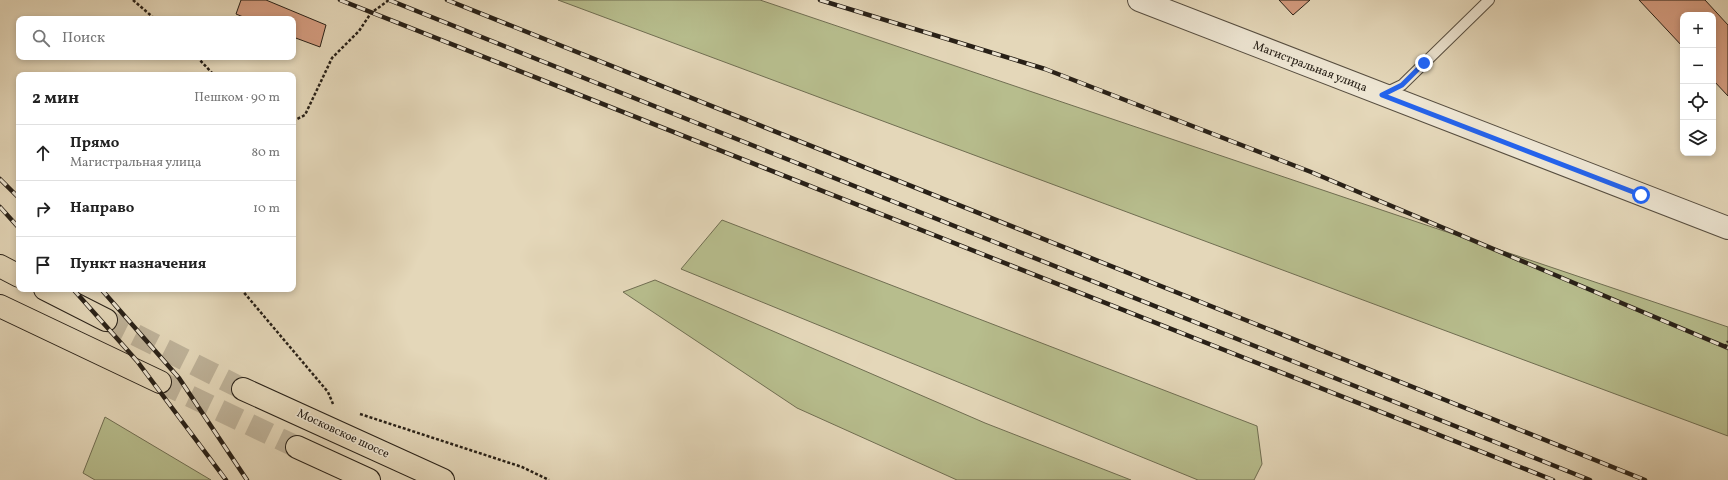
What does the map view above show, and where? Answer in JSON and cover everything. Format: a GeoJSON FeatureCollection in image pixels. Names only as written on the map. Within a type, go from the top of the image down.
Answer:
{"type":"FeatureCollection","features":[{"type":"Feature","properties":{"kind":"main road"},"geometry":{"type":"LineString","coordinates":[[0,266],[16,274]]}},
{"type":"Feature","properties":{"kind":"main road"},"geometry":{"type":"LineString","coordinates":[[51,292],[106,320]]}},
{"type":"Feature","properties":{"kind":"main road"},"geometry":{"type":"LineString","coordinates":[[0,306],[160,382]]}},
{"type":"Feature","properties":{"kind":"main road","name":"Московское шоссе"},"geometry":{"type":"LineString","coordinates":[[243,389],[443,480]]}},
{"type":"Feature","properties":{"kind":"main road"},"geometry":{"type":"LineString","coordinates":[[297,447],[369,480]]}},
{"type":"Feature","properties":{"kind":"street","name":"Магистральная улица"},"geometry":{"type":"LineString","coordinates":[[1140,0],[1728,228]]}},
{"type":"Feature","properties":{"kind":"lane"},"geometry":{"type":"LineString","coordinates":[[1382,95],[1402,85],[1489,0]]}},
{"type":"Feature","properties":{"kind":"path"},"geometry":{"type":"LineString","coordinates":[[133,0],[152,16]]}},
{"type":"Feature","properties":{"kind":"path"},"geometry":{"type":"LineString","coordinates":[[296,120],[305,115],[332,58],[359,32],[371,13],[389,0]]}},
{"type":"Feature","properties":{"kind":"path"},"geometry":{"type":"LineString","coordinates":[[200,60],[211,72]]}},
{"type":"Feature","properties":{"kind":"path"},"geometry":{"type":"LineString","coordinates":[[244,292],[328,392],[335,406]]}},
{"type":"Feature","properties":{"kind":"path"},"geometry":{"type":"LineString","coordinates":[[1725,347],[1728,341]]}},
{"type":"Feature","properties":{"kind":"path"},"geometry":{"type":"LineString","coordinates":[[357,413],[522,467],[549,480]]}},
{"type":"Feature","properties":{"kind":"green space"},"geometry":{"type":"Polygon","coordinates":[[[558,0],[760,0],[1728,327],[1728,436],[558,0]]]}},
{"type":"Feature","properties":{"kind":"green space"},"geometry":{"type":"Polygon","coordinates":[[[722,220],[1257,426],[1262,464],[1254,480],[1198,480],[681,269],[722,220]]]}},
{"type":"Feature","properties":{"kind":"green space"},"geometry":{"type":"Polygon","coordinates":[[[655,280],[985,423],[1131,480],[957,480],[797,408],[623,292],[655,280]]]}},
{"type":"Feature","properties":{"kind":"green space"},"geometry":{"type":"Polygon","coordinates":[[[105,417],[211,480],[95,480],[83,473],[105,417]]]}},
{"type":"Feature","properties":{"kind":"building"},"geometry":{"type":"Polygon","coordinates":[[[241,0],[266,0],[326,25],[320,47],[296,38],[296,16],[241,16],[236,14],[241,0]]]}},
{"type":"Feature","properties":{"kind":"building"},"geometry":{"type":"Polygon","coordinates":[[[1279,0],[1310,0],[1293,15],[1279,0]]]}},
{"type":"Feature","properties":{"kind":"building"},"geometry":{"type":"Polygon","coordinates":[[[1639,0],[1705,0],[1728,25],[1728,96],[1716,83],[1716,12],[1680,12],[1680,44],[1639,0]]]}},
{"type":"Feature","properties":{"kind":"tunnel"},"geometry":{"type":"LineString","coordinates":[[106,320],[243,389]]}},
{"type":"Feature","properties":{"kind":"tunnel"},"geometry":{"type":"LineString","coordinates":[[160,382],[297,447]]}},
{"type":"Feature","properties":{"kind":"railway"},"geometry":{"type":"LineString","coordinates":[[340,0],[1553,480]]}},
{"type":"Feature","properties":{"kind":"railway"},"geometry":{"type":"LineString","coordinates":[[389,0],[1590,480]]}},
{"type":"Feature","properties":{"kind":"railway"},"geometry":{"type":"LineString","coordinates":[[447,0],[1645,480]]}},
{"type":"Feature","properties":{"kind":"railway"},"geometry":{"type":"LineString","coordinates":[[820,0],[1045,69],[1311,172],[1728,348]]}},
{"type":"Feature","properties":{"kind":"railway"},"geometry":{"type":"LineString","coordinates":[[0,179],[16,195]]}},
{"type":"Feature","properties":{"kind":"railway"},"geometry":{"type":"LineString","coordinates":[[0,207],[16,225]]}},
{"type":"Feature","properties":{"kind":"railway"},"geometry":{"type":"LineString","coordinates":[[76,292],[137,361],[226,480]]}},
{"type":"Feature","properties":{"kind":"railway"},"geometry":{"type":"LineString","coordinates":[[104,292],[179,378],[247,480]]}},
{"type":"Feature","properties":{"kind":"route"},"geometry":{"type":"LineString","coordinates":[[1424,63],[1402,85],[1382,95],[1641,195]]}}]}
